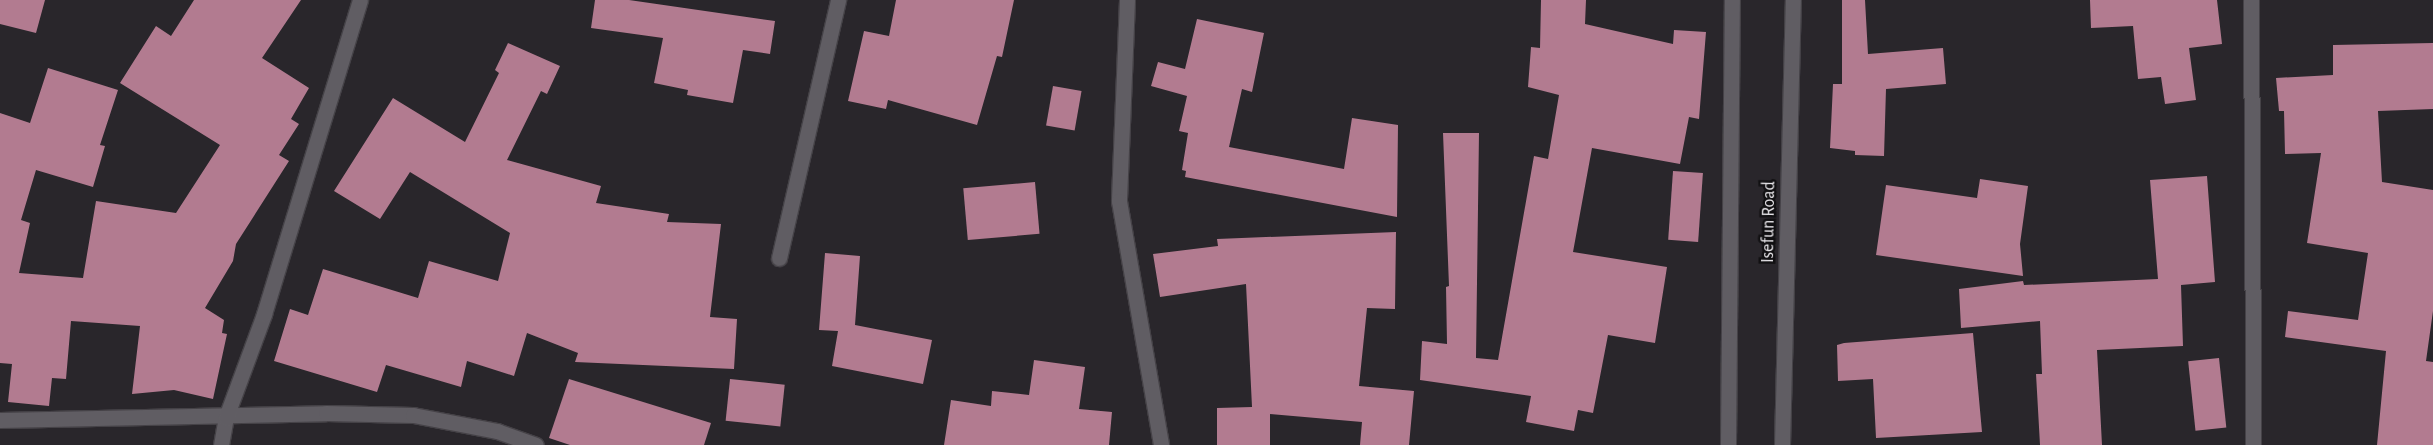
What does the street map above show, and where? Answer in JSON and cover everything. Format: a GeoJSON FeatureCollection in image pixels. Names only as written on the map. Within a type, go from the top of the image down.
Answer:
{"type":"FeatureCollection","features":[{"type":"Feature","properties":{"kind":"street"},"geometry":{"type":"LineString","coordinates":[[222,445],[226,417],[264,314],[360,0]]}},
{"type":"Feature","properties":{"kind":"street"},"geometry":{"type":"LineString","coordinates":[[778,258],[838,0]]}},
{"type":"Feature","properties":{"kind":"street"},"geometry":{"type":"LineString","coordinates":[[1127,0],[1119,201],[1161,445]]}},
{"type":"Feature","properties":{"kind":"street"},"geometry":{"type":"LineString","coordinates":[[1728,445],[1732,0]]}},
{"type":"Feature","properties":{"kind":"street","name":"Isefun Road"},"geometry":{"type":"LineString","coordinates":[[1782,445],[1793,0]]}},
{"type":"Feature","properties":{"kind":"street"},"geometry":{"type":"LineString","coordinates":[[2251,0],[2253,445]]}},
{"type":"Feature","properties":{"kind":"street"},"geometry":{"type":"LineString","coordinates":[[0,420],[226,417],[326,413],[413,415],[497,431],[536,445]]}},
{"type":"Feature","properties":{"kind":"building"},"geometry":{"type":"Polygon","coordinates":[[[0,0],[45,0],[36,33],[0,24],[0,0]]]}},
{"type":"Feature","properties":{"kind":"building"},"geometry":{"type":"Polygon","coordinates":[[[194,0],[301,0],[262,58],[309,88],[291,119],[299,124],[279,155],[289,161],[236,244],[233,261],[205,308],[224,320],[222,333],[227,334],[213,399],[174,390],[132,394],[140,326],[71,321],[66,379],[52,378],[49,406],[8,402],[12,364],[0,363],[0,113],[30,123],[48,68],[118,90],[100,145],[105,146],[93,187],[36,170],[21,220],[30,223],[19,273],[83,278],[96,201],[176,213],[220,145],[120,83],[156,26],[171,36],[194,0]]]}},
{"type":"Feature","properties":{"kind":"building"},"geometry":{"type":"Polygon","coordinates":[[[595,0],[629,0],[775,21],[770,54],[743,50],[733,103],[687,95],[688,90],[654,83],[663,38],[591,28],[595,0]]]}},
{"type":"Feature","properties":{"kind":"building"},"geometry":{"type":"Polygon","coordinates":[[[896,0],[1014,0],[1002,57],[997,56],[977,125],[888,100],[886,109],[848,101],[864,31],[889,36],[896,0]]]}},
{"type":"Feature","properties":{"kind":"building"},"geometry":{"type":"Polygon","coordinates":[[[1541,0],[1586,0],[1585,24],[1673,44],[1674,30],[1706,32],[1699,119],[1689,117],[1680,164],[1592,148],[1573,252],[1667,267],[1655,343],[1608,335],[1593,413],[1578,410],[1574,431],[1526,422],[1531,396],[1420,380],[1422,341],[1447,344],[1446,287],[1449,286],[1443,133],[1479,133],[1476,358],[1498,360],[1534,156],[1548,159],[1559,95],[1528,87],[1531,47],[1540,48],[1541,0]]]}},
{"type":"Feature","properties":{"kind":"building"},"geometry":{"type":"Polygon","coordinates":[[[1842,0],[1865,0],[1868,54],[1943,48],[1946,84],[1886,89],[1884,156],[1855,155],[1855,151],[1830,148],[1833,84],[1842,84],[1842,0]]]}},
{"type":"Feature","properties":{"kind":"building"},"geometry":{"type":"Polygon","coordinates":[[[2090,0],[2217,0],[2222,44],[2189,48],[2196,100],[2165,104],[2161,77],[2138,79],[2133,26],[2091,28],[2090,0]]]}},
{"type":"Feature","properties":{"kind":"building"},"geometry":{"type":"Polygon","coordinates":[[[1197,19],[1264,33],[1252,92],[1242,89],[1229,147],[1344,169],[1352,118],[1398,125],[1397,217],[1185,177],[1186,171],[1182,170],[1188,133],[1179,131],[1187,96],[1151,86],[1158,62],[1185,69],[1197,19]]]}},
{"type":"Feature","properties":{"kind":"building"},"geometry":{"type":"Polygon","coordinates":[[[508,43],[560,66],[547,94],[541,91],[507,160],[601,186],[596,203],[669,214],[667,222],[721,224],[710,317],[737,319],[734,369],[575,362],[578,353],[527,333],[514,376],[467,361],[461,387],[386,365],[377,392],[274,361],[290,309],[308,315],[323,269],[418,298],[429,261],[498,281],[510,233],[410,172],[380,219],[334,191],[393,98],[465,142],[499,73],[495,70],[508,43]]]}},
{"type":"Feature","properties":{"kind":"building"},"geometry":{"type":"Polygon","coordinates":[[[2433,43],[2433,109],[2378,111],[2382,182],[2433,190],[2433,311],[2426,361],[2433,362],[2433,445],[2377,445],[2386,351],[2285,337],[2288,311],[2358,320],[2368,253],[2307,243],[2321,153],[2285,154],[2284,111],[2279,111],[2276,78],[2333,75],[2333,45],[2433,43]]]}},
{"type":"Feature","properties":{"kind":"building"},"geometry":{"type":"Polygon","coordinates":[[[1053,86],[1082,91],[1075,130],[1046,125],[1053,86]]]}},
{"type":"Feature","properties":{"kind":"building"},"geometry":{"type":"Polygon","coordinates":[[[1673,171],[1703,173],[1698,242],[1668,240],[1673,171]]]}},
{"type":"Feature","properties":{"kind":"building"},"geometry":{"type":"Polygon","coordinates":[[[2207,176],[2215,282],[2181,285],[2183,346],[2097,350],[2102,445],[2040,445],[2036,374],[2042,374],[2040,321],[1961,328],[1959,289],[2023,281],[2024,285],[2158,279],[2150,180],[2207,176]]]}},
{"type":"Feature","properties":{"kind":"building"},"geometry":{"type":"Polygon","coordinates":[[[1980,179],[2028,186],[2020,244],[2023,276],[1876,255],[1886,185],[1977,198],[1980,179]]]}},
{"type":"Feature","properties":{"kind":"building"},"geometry":{"type":"Polygon","coordinates":[[[1035,182],[1040,234],[968,240],[963,188],[1035,182]]]}},
{"type":"Feature","properties":{"kind":"building"},"geometry":{"type":"Polygon","coordinates":[[[1396,232],[1395,309],[1367,308],[1359,386],[1414,391],[1409,445],[1360,445],[1362,422],[1270,414],[1270,445],[1217,445],[1217,408],[1252,407],[1246,284],[1160,297],[1153,254],[1218,246],[1217,239],[1396,232]]]}},
{"type":"Feature","properties":{"kind":"building"},"geometry":{"type":"Polygon","coordinates":[[[825,253],[860,256],[855,325],[932,340],[923,384],[832,366],[838,331],[819,330],[825,253]]]}},
{"type":"Feature","properties":{"kind":"building"},"geometry":{"type":"Polygon","coordinates":[[[1973,333],[1982,432],[1876,438],[1873,379],[1838,381],[1837,345],[1973,333]]]}},
{"type":"Feature","properties":{"kind":"building"},"geometry":{"type":"Polygon","coordinates":[[[2219,358],[2226,428],[2195,431],[2188,361],[2219,358]]]}},
{"type":"Feature","properties":{"kind":"building"},"geometry":{"type":"Polygon","coordinates":[[[1034,360],[1085,367],[1079,409],[1112,412],[1109,445],[944,445],[951,400],[991,406],[992,391],[1029,395],[1034,360]]]}},
{"type":"Feature","properties":{"kind":"building"},"geometry":{"type":"Polygon","coordinates":[[[569,379],[711,423],[704,445],[570,445],[549,438],[569,379]]]}},
{"type":"Feature","properties":{"kind":"building"},"geometry":{"type":"Polygon","coordinates":[[[730,379],[785,385],[780,427],[726,421],[730,379]]]}}]}
